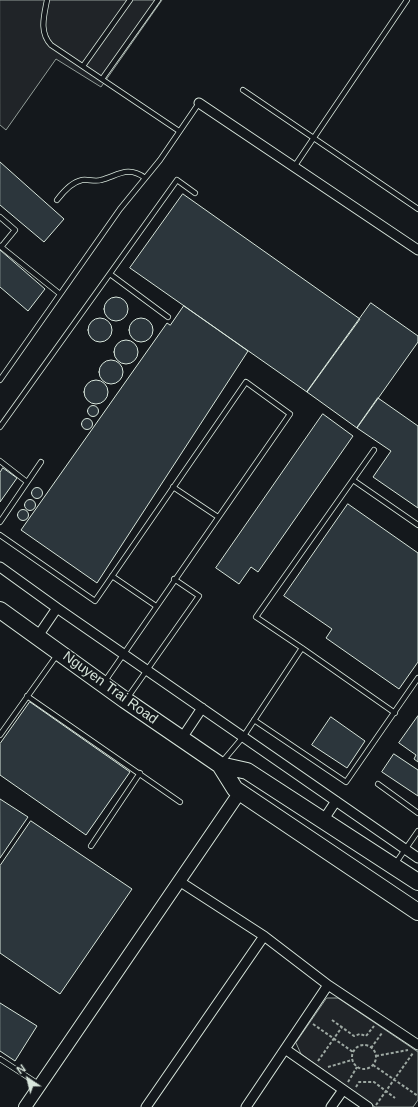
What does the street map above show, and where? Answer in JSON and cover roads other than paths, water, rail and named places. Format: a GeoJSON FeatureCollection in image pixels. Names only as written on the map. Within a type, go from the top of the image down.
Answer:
{"type":"FeatureCollection","features":[{"type":"Feature","properties":{"kind":"highway","name":"Nguyen Trai Road"},"geometry":{"type":"LineString","coordinates":[[0,610],[220,765],[235,789],[418,912]]}},
{"type":"Feature","properties":{"kind":"highway","name":"Nguyen Trai Road"},"geometry":{"type":"LineString","coordinates":[[220,765],[247,771],[324,819],[418,882]]}},
{"type":"Feature","properties":{"kind":"street"},"geometry":{"type":"LineString","coordinates":[[199,103],[418,250]]}},
{"type":"Feature","properties":{"kind":"street"},"geometry":{"type":"LineString","coordinates":[[0,567],[418,858]]}},
{"type":"Feature","properties":{"kind":"street"},"geometry":{"type":"LineString","coordinates":[[38,636],[57,608]]}},
{"type":"Feature","properties":{"kind":"street"},"geometry":{"type":"LineString","coordinates":[[182,738],[202,708]]}},
{"type":"Feature","properties":{"kind":"street"},"geometry":{"type":"LineString","coordinates":[[25,1107],[240,792]]}},
{"type":"Feature","properties":{"kind":"street"},"geometry":{"type":"LineString","coordinates":[[324,819],[336,801]]}},
{"type":"Feature","properties":{"kind":"street"},"geometry":{"type":"LineString","coordinates":[[179,882],[264,936],[416,1049]]}},
{"type":"Feature","properties":{"kind":"street"},"geometry":{"type":"LineString","coordinates":[[146,1107],[264,936]]}},
{"type":"Feature","properties":{"kind":"street"},"geometry":{"type":"LineString","coordinates":[[246,1107],[328,985]]}},
{"type":"Feature","properties":{"kind":"street"},"geometry":{"type":"LineString","coordinates":[[285,1049],[372,1106]]}},
{"type":"Feature","properties":{"kind":"street"},"geometry":{"type":"LineString","coordinates":[[331,1107],[344,1088]]}},
{"type":"Feature","properties":{"kind":"lane"},"geometry":{"type":"LineString","coordinates":[[46,0],[42,26],[48,42],[179,131]]}},
{"type":"Feature","properties":{"kind":"lane"},"geometry":{"type":"LineString","coordinates":[[83,66],[130,0]]}},
{"type":"Feature","properties":{"kind":"lane"},"geometry":{"type":"LineString","coordinates":[[102,79],[158,0]]}},
{"type":"Feature","properties":{"kind":"lane"},"geometry":{"type":"LineString","coordinates":[[294,167],[407,0]]}},
{"type":"Feature","properties":{"kind":"lane"},"geometry":{"type":"LineString","coordinates":[[243,90],[418,209]]}},
{"type":"Feature","properties":{"kind":"lane"},"geometry":{"type":"LineString","coordinates":[[0,380],[120,209],[145,178],[199,103]]}},
{"type":"Feature","properties":{"kind":"lane"},"geometry":{"type":"LineString","coordinates":[[57,200],[66,189],[81,180],[99,181],[114,174],[125,172],[141,175],[145,178]]}},
{"type":"Feature","properties":{"kind":"lane"},"geometry":{"type":"LineString","coordinates":[[0,428],[177,180],[195,193]]}},
{"type":"Feature","properties":{"kind":"lane"},"geometry":{"type":"LineString","coordinates":[[0,217],[15,230],[1,246],[60,294]]}},
{"type":"Feature","properties":{"kind":"lane"},"geometry":{"type":"LineString","coordinates":[[110,274],[168,317]]}},
{"type":"Feature","properties":{"kind":"lane"},"geometry":{"type":"LineString","coordinates":[[0,535],[95,601],[246,382],[290,414],[174,579],[103,684]]}},
{"type":"Feature","properties":{"kind":"lane"},"geometry":{"type":"LineString","coordinates":[[374,450],[256,617],[395,713]]}},
{"type":"Feature","properties":{"kind":"lane"},"geometry":{"type":"LineString","coordinates":[[0,462],[27,482]]}},
{"type":"Feature","properties":{"kind":"lane"},"geometry":{"type":"LineString","coordinates":[[0,522],[41,462]]}},
{"type":"Feature","properties":{"kind":"lane"},"geometry":{"type":"LineString","coordinates":[[353,480],[418,526]]}},
{"type":"Feature","properties":{"kind":"lane"},"geometry":{"type":"LineString","coordinates":[[173,487],[218,517]]}},
{"type":"Feature","properties":{"kind":"lane"},"geometry":{"type":"LineString","coordinates":[[112,576],[156,606]]}},
{"type":"Feature","properties":{"kind":"lane"},"geometry":{"type":"LineString","coordinates":[[126,700],[198,596],[174,579]]}},
{"type":"Feature","properties":{"kind":"lane"},"geometry":{"type":"LineString","coordinates":[[220,765],[243,737],[302,648]]}},
{"type":"Feature","properties":{"kind":"lane"},"geometry":{"type":"LineString","coordinates":[[0,735],[59,652]]}},
{"type":"Feature","properties":{"kind":"lane"},"geometry":{"type":"LineString","coordinates":[[254,720],[346,782],[418,678]]}},
{"type":"Feature","properties":{"kind":"lane"},"geometry":{"type":"LineString","coordinates":[[27,696],[180,802]]}},
{"type":"Feature","properties":{"kind":"lane"},"geometry":{"type":"LineString","coordinates":[[91,846],[140,774]]}},
{"type":"Feature","properties":{"kind":"lane"},"geometry":{"type":"LineString","coordinates":[[378,784],[418,813]]}},
{"type":"Feature","properties":{"kind":"lane"},"geometry":{"type":"LineString","coordinates":[[394,865],[418,831]]}},
{"type":"Feature","properties":{"kind":"lane"},"geometry":{"type":"LineString","coordinates":[[0,1059],[40,1085]]}}]}
